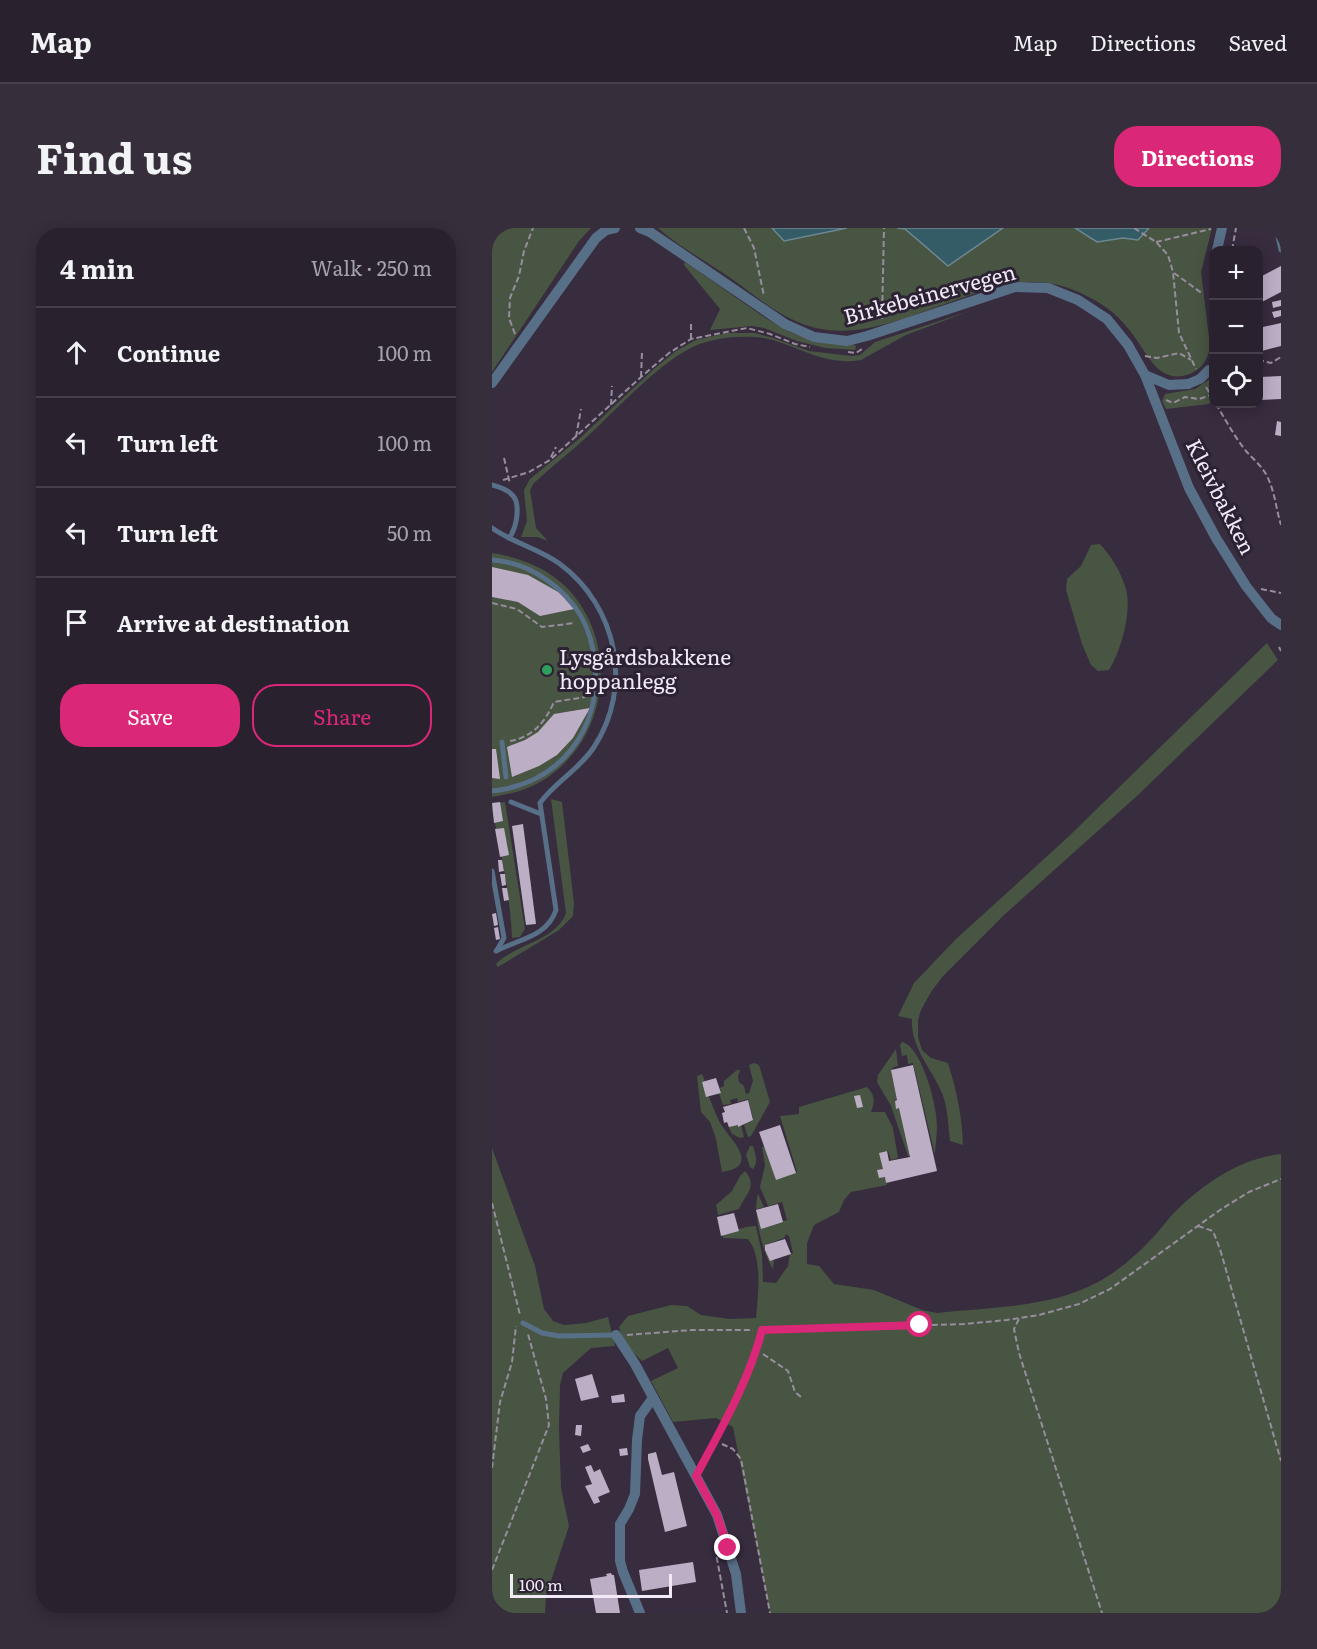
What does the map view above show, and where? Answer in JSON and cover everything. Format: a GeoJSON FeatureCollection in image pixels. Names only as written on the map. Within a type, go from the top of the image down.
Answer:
{"type":"FeatureCollection","features":[{"type":"Feature","properties":{"kind":"street"},"geometry":{"type":"LineString","coordinates":[[492,383],[596,238],[606,230],[615,228]]}},
{"type":"Feature","properties":{"kind":"street","name":"Birkebeinervegen"},"geometry":{"type":"LineString","coordinates":[[640,228],[650,232],[785,324],[814,337],[847,340],[867,336],[1015,287],[1048,288],[1077,300],[1107,319],[1128,345],[1145,375]]}},
{"type":"Feature","properties":{"kind":"street"},"geometry":{"type":"LineString","coordinates":[[1218,246],[1222,228]]}},
{"type":"Feature","properties":{"kind":"street"},"geometry":{"type":"LineString","coordinates":[[1145,375],[1169,385],[1188,384],[1200,379],[1208,370]]}},
{"type":"Feature","properties":{"kind":"street","name":"Kleivbakken"},"geometry":{"type":"LineString","coordinates":[[1145,375],[1189,488],[1216,538],[1246,586],[1271,618],[1281,625]]}},
{"type":"Feature","properties":{"kind":"street"},"geometry":{"type":"LineString","coordinates":[[616,1335],[635,1365],[717,1515],[736,1574],[741,1613]]}},
{"type":"Feature","properties":{"kind":"street"},"geometry":{"type":"LineString","coordinates":[[640,1613],[620,1561],[620,1524],[635,1494],[636,1440],[640,1416],[653,1398]]}},
{"type":"Feature","properties":{"kind":"lane"},"geometry":{"type":"LineString","coordinates":[[1276,228],[1281,250]]}},
{"type":"Feature","properties":{"kind":"lane"},"geometry":{"type":"LineString","coordinates":[[492,485],[512,494],[516,501],[514,531],[509,538]]}},
{"type":"Feature","properties":{"kind":"lane"},"geometry":{"type":"LineString","coordinates":[[492,528],[559,563],[584,586],[607,624],[615,654],[616,684],[612,708],[604,730],[583,762],[548,791],[540,803],[556,910],[552,921],[539,933],[496,951],[504,938],[492,870]]}},
{"type":"Feature","properties":{"kind":"lane"},"geometry":{"type":"LineString","coordinates":[[492,560],[505,561],[542,576],[570,599],[582,614],[589,632],[594,652],[597,688],[590,718],[574,748],[545,774],[524,783],[492,791]]}},
{"type":"Feature","properties":{"kind":"lane"},"geometry":{"type":"LineString","coordinates":[[502,742],[506,777]]}},
{"type":"Feature","properties":{"kind":"lane"},"geometry":{"type":"LineString","coordinates":[[511,802],[541,814]]}},
{"type":"Feature","properties":{"kind":"lane"},"geometry":{"type":"LineString","coordinates":[[520,1322],[542,1333],[616,1335]]}},
{"type":"Feature","properties":{"kind":"lane"},"geometry":{"type":"LineString","coordinates":[[696,1476],[757,1350],[762,1330]]}},
{"type":"Feature","properties":{"kind":"path"},"geometry":{"type":"LineString","coordinates":[[520,344],[509,318],[510,298],[533,228]]}},
{"type":"Feature","properties":{"kind":"path"},"geometry":{"type":"LineString","coordinates":[[744,228],[754,248],[766,311]]}},
{"type":"Feature","properties":{"kind":"path"},"geometry":{"type":"LineString","coordinates":[[881,331],[884,228]]}},
{"type":"Feature","properties":{"kind":"path"},"geometry":{"type":"LineString","coordinates":[[1134,228],[1156,242],[1168,255],[1173,272],[1179,333],[1191,360]]}},
{"type":"Feature","properties":{"kind":"path"},"geometry":{"type":"LineString","coordinates":[[1184,235],[1187,228]]}},
{"type":"Feature","properties":{"kind":"path"},"geometry":{"type":"LineString","coordinates":[[1156,242],[1216,228]]}},
{"type":"Feature","properties":{"kind":"path"},"geometry":{"type":"LineString","coordinates":[[1233,246],[1236,228]]}},
{"type":"Feature","properties":{"kind":"path"},"geometry":{"type":"LineString","coordinates":[[1173,272],[1209,304]]}},
{"type":"Feature","properties":{"kind":"path"},"geometry":{"type":"LineString","coordinates":[[691,321],[691,339]]}},
{"type":"Feature","properties":{"kind":"path"},"geometry":{"type":"LineString","coordinates":[[501,480],[510,479],[550,460],[641,377],[669,353],[691,339],[747,328],[770,334],[795,345],[816,348]]}},
{"type":"Feature","properties":{"kind":"path"},"geometry":{"type":"LineString","coordinates":[[846,352],[856,353],[864,348],[867,336]]}},
{"type":"Feature","properties":{"kind":"path"},"geometry":{"type":"LineString","coordinates":[[641,377],[642,352]]}},
{"type":"Feature","properties":{"kind":"path"},"geometry":{"type":"LineString","coordinates":[[1144,356],[1157,358],[1179,353],[1208,370]]}},
{"type":"Feature","properties":{"kind":"path"},"geometry":{"type":"LineString","coordinates":[[1263,361],[1271,363],[1281,357]]}},
{"type":"Feature","properties":{"kind":"path"},"geometry":{"type":"LineString","coordinates":[[611,405],[612,386]]}},
{"type":"Feature","properties":{"kind":"path"},"geometry":{"type":"LineString","coordinates":[[1206,386],[1209,391]]}},
{"type":"Feature","properties":{"kind":"path"},"geometry":{"type":"LineString","coordinates":[[1152,395],[1173,403],[1185,397],[1199,399],[1209,396]]}},
{"type":"Feature","properties":{"kind":"path"},"geometry":{"type":"LineString","coordinates":[[1219,408],[1237,438],[1259,463],[1267,477],[1276,500],[1281,525]]}},
{"type":"Feature","properties":{"kind":"path"},"geometry":{"type":"LineString","coordinates":[[576,437],[581,409]]}},
{"type":"Feature","properties":{"kind":"path"},"geometry":{"type":"LineString","coordinates":[[550,460],[556,447]]}},
{"type":"Feature","properties":{"kind":"path"},"geometry":{"type":"LineString","coordinates":[[504,458],[512,494]]}},
{"type":"Feature","properties":{"kind":"path"},"geometry":{"type":"LineString","coordinates":[[492,603],[517,609],[542,627],[580,622]]}},
{"type":"Feature","properties":{"kind":"path"},"geometry":{"type":"LineString","coordinates":[[1279,647],[1281,651]]}},
{"type":"Feature","properties":{"kind":"path"},"geometry":{"type":"LineString","coordinates":[[502,742],[513,741],[532,733],[547,718],[554,702],[591,696]]}},
{"type":"Feature","properties":{"kind":"path"},"geometry":{"type":"LineString","coordinates":[[616,1335],[692,1330],[964,1324],[1019,1318],[1079,1304],[1110,1289],[1249,1192],[1281,1179]]}},
{"type":"Feature","properties":{"kind":"path"},"geometry":{"type":"LineString","coordinates":[[492,1203],[520,1322],[512,1362],[500,1402],[492,1468]]}},
{"type":"Feature","properties":{"kind":"path"},"geometry":{"type":"LineString","coordinates":[[1198,1226],[1213,1231],[1220,1249],[1281,1461]]}},
{"type":"Feature","properties":{"kind":"path"},"geometry":{"type":"LineString","coordinates":[[492,1230],[499,1228]]}},
{"type":"Feature","properties":{"kind":"path"},"geometry":{"type":"LineString","coordinates":[[1019,1318],[1014,1329],[1019,1353],[1102,1613]]}},
{"type":"Feature","properties":{"kind":"path"},"geometry":{"type":"LineString","coordinates":[[492,1570],[549,1425],[546,1398],[528,1332],[520,1322]]}},
{"type":"Feature","properties":{"kind":"path"},"geometry":{"type":"LineString","coordinates":[[757,1350],[788,1371],[795,1392],[801,1397]]}},
{"type":"Feature","properties":{"kind":"path"},"geometry":{"type":"LineString","coordinates":[[713,1443],[718,1442],[729,1446],[741,1459],[770,1613]]}},
{"type":"Feature","properties":{"kind":"path"},"geometry":{"type":"LineString","coordinates":[[715,1545],[727,1613]]}},
{"type":"Feature","properties":{"kind":"shaded area"},"geometry":{"type":"Polygon","coordinates":[[[492,228],[591,228],[579,241],[492,372],[492,228]]]}},
{"type":"Feature","properties":{"kind":"shaded area"},"geometry":{"type":"Polygon","coordinates":[[[658,228],[772,228],[784,241],[847,228],[897,228],[905,229],[948,266],[1003,228],[1075,228],[1097,241],[1123,238],[1138,240],[1149,228],[1212,228],[1201,272],[1209,350],[1204,363],[1195,372],[1172,376],[1158,369],[1129,329],[1111,311],[1079,292],[1065,287],[1032,282],[993,288],[878,326],[838,331],[818,328],[798,322],[771,308],[658,228]]]}},
{"type":"Feature","properties":{"kind":"shaded area"},"geometry":{"type":"Polygon","coordinates":[[[772,228],[847,228],[784,241],[772,228]]]}},
{"type":"Feature","properties":{"kind":"shaded area"},"geometry":{"type":"Polygon","coordinates":[[[897,228],[1003,228],[948,266],[905,229],[897,228]]]}},
{"type":"Feature","properties":{"kind":"shaded area"},"geometry":{"type":"Polygon","coordinates":[[[1075,228],[1149,228],[1138,240],[1123,238],[1097,242],[1075,228]]]}},
{"type":"Feature","properties":{"kind":"shaded area"},"geometry":{"type":"Polygon","coordinates":[[[685,262],[767,319],[790,332],[810,340],[853,344],[856,346],[855,350],[825,348],[752,326],[710,330],[720,309],[684,265],[685,262]]]}},
{"type":"Feature","properties":{"kind":"shaded area"},"geometry":{"type":"Polygon","coordinates":[[[970,311],[906,335],[861,360],[831,360],[769,339],[755,337],[723,338],[693,347],[653,375],[534,483],[530,490],[536,528],[548,541],[537,537],[521,537],[527,521],[524,490],[530,479],[580,438],[655,368],[676,351],[696,340],[727,333],[755,333],[809,351],[852,356],[860,355],[875,342],[970,311]]]}},
{"type":"Feature","properties":{"kind":"shaded area"},"geometry":{"type":"Polygon","coordinates":[[[1209,380],[1209,404],[1166,409],[1162,401],[1165,394],[1195,389],[1209,380]]]}},
{"type":"Feature","properties":{"kind":"shaded area"},"geometry":{"type":"Polygon","coordinates":[[[1100,544],[1122,577],[1128,609],[1121,642],[1113,662],[1109,670],[1098,671],[1091,665],[1082,644],[1066,590],[1067,579],[1081,566],[1091,545],[1100,544]]]}},
{"type":"Feature","properties":{"kind":"shaded area","name":"Lysgårdsbakkene hoppanlegg"},"geometry":{"type":"Polygon","coordinates":[[[492,553],[531,564],[549,573],[565,586],[583,609],[595,635],[600,662],[600,690],[593,718],[581,743],[563,765],[540,782],[523,790],[492,797],[492,553]]]}},
{"type":"Feature","properties":{"kind":"shaded area"},"geometry":{"type":"Polygon","coordinates":[[[1267,643],[1278,660],[1138,795],[1003,916],[943,976],[931,992],[918,1020],[918,1037],[922,1050],[931,1058],[948,1063],[962,1124],[963,1145],[950,1141],[944,1099],[914,1039],[912,1019],[898,1016],[914,983],[956,939],[1066,839],[1267,643]]]}},
{"type":"Feature","properties":{"kind":"shaded area"},"geometry":{"type":"Polygon","coordinates":[[[551,799],[562,802],[574,903],[573,916],[559,930],[498,967],[496,964],[504,957],[554,930],[566,913],[551,799]]]}},
{"type":"Feature","properties":{"kind":"shaded area"},"geometry":{"type":"Polygon","coordinates":[[[505,802],[525,929],[520,937],[512,938],[507,889],[492,809],[496,803],[505,802]]]}},
{"type":"Feature","properties":{"kind":"shaded area"},"geometry":{"type":"Polygon","coordinates":[[[902,1042],[916,1054],[932,1093],[937,1118],[935,1155],[913,1063],[908,1064],[907,1055],[902,1056],[900,1045],[902,1042]]]}},
{"type":"Feature","properties":{"kind":"shaded area"},"geometry":{"type":"Polygon","coordinates":[[[896,1049],[898,1066],[892,1068],[899,1099],[895,1100],[897,1108],[901,1107],[912,1155],[908,1156],[891,1106],[877,1082],[878,1075],[896,1049]]]}},
{"type":"Feature","properties":{"kind":"shaded area"},"geometry":{"type":"Polygon","coordinates":[[[754,1063],[759,1065],[770,1102],[751,1136],[748,1137],[744,1125],[745,1120],[753,1118],[748,1099],[738,1102],[737,1098],[730,1100],[731,1104],[723,1105],[719,1093],[720,1088],[724,1086],[724,1081],[740,1070],[739,1082],[744,1086],[746,1094],[749,1093],[753,1081],[749,1065],[754,1063]]]}},
{"type":"Feature","properties":{"kind":"shaded area"},"geometry":{"type":"Polygon","coordinates":[[[702,1074],[705,1081],[702,1082],[719,1121],[742,1157],[740,1164],[734,1169],[722,1172],[716,1139],[710,1122],[701,1112],[697,1076],[702,1074]]]}},
{"type":"Feature","properties":{"kind":"shaded area"},"geometry":{"type":"Polygon","coordinates":[[[867,1087],[874,1099],[871,1112],[885,1112],[893,1128],[898,1158],[891,1160],[888,1151],[881,1152],[887,1185],[851,1192],[844,1200],[839,1212],[814,1225],[807,1243],[807,1264],[819,1266],[834,1284],[874,1290],[922,1310],[937,1313],[1040,1302],[1079,1291],[1098,1282],[1129,1260],[1175,1212],[1213,1181],[1252,1160],[1281,1154],[1281,1613],[770,1613],[733,1427],[716,1418],[673,1422],[651,1381],[678,1368],[668,1348],[642,1361],[628,1346],[619,1327],[628,1316],[671,1305],[687,1306],[701,1315],[730,1319],[756,1318],[758,1266],[753,1247],[748,1239],[723,1238],[723,1234],[756,1226],[762,1254],[763,1282],[776,1283],[788,1266],[790,1254],[793,1253],[789,1236],[786,1234],[784,1238],[767,1244],[774,1260],[773,1269],[760,1233],[756,1211],[758,1194],[764,1207],[758,1209],[763,1226],[787,1220],[782,1202],[768,1206],[760,1187],[765,1165],[762,1147],[765,1146],[776,1179],[797,1172],[780,1116],[799,1114],[799,1107],[867,1087]]]}},
{"type":"Feature","properties":{"kind":"shaded area"},"geometry":{"type":"Polygon","coordinates":[[[738,1123],[741,1125],[744,1137],[740,1138],[732,1134],[728,1126],[738,1123]]]}},
{"type":"Feature","properties":{"kind":"shaded area"},"geometry":{"type":"Polygon","coordinates":[[[750,1146],[753,1146],[756,1158],[753,1169],[746,1155],[750,1146]]]}},
{"type":"Feature","properties":{"kind":"shaded area"},"geometry":{"type":"Polygon","coordinates":[[[492,1148],[535,1266],[544,1309],[553,1321],[564,1325],[586,1323],[608,1317],[615,1346],[591,1348],[563,1373],[560,1385],[559,1429],[561,1488],[569,1526],[546,1596],[545,1613],[492,1613],[492,1148]]]}},
{"type":"Feature","properties":{"kind":"shaded area"},"geometry":{"type":"Polygon","coordinates":[[[745,1171],[751,1181],[751,1186],[739,1209],[718,1215],[716,1205],[732,1191],[745,1171]]]}},
{"type":"Feature","properties":{"kind":"building"},"geometry":{"type":"Polygon","coordinates":[[[1281,266],[1281,292],[1263,301],[1263,300],[1263,275],[1281,266]]]}},
{"type":"Feature","properties":{"kind":"building"},"geometry":{"type":"Polygon","coordinates":[[[1281,300],[1281,306],[1273,308],[1272,302],[1281,300]]]}},
{"type":"Feature","properties":{"kind":"building"},"geometry":{"type":"Polygon","coordinates":[[[1281,310],[1281,316],[1274,318],[1272,312],[1281,310]]]}},
{"type":"Feature","properties":{"kind":"building"},"geometry":{"type":"Polygon","coordinates":[[[1281,323],[1281,346],[1263,351],[1263,327],[1281,323]]]}},
{"type":"Feature","properties":{"kind":"building"},"geometry":{"type":"Polygon","coordinates":[[[1281,376],[1281,399],[1263,400],[1263,377],[1281,376]]]}},
{"type":"Feature","properties":{"kind":"building"},"geometry":{"type":"Polygon","coordinates":[[[1277,421],[1281,422],[1281,436],[1275,435],[1277,421]]]}},
{"type":"Feature","properties":{"kind":"building"},"geometry":{"type":"Polygon","coordinates":[[[492,567],[528,575],[560,593],[574,609],[540,616],[518,602],[492,597],[492,567]]]}},
{"type":"Feature","properties":{"kind":"building"},"geometry":{"type":"Polygon","coordinates":[[[590,708],[573,738],[557,755],[539,766],[512,777],[507,747],[538,732],[554,714],[590,708]]]}},
{"type":"Feature","properties":{"kind":"building"},"geometry":{"type":"Polygon","coordinates":[[[492,749],[496,749],[500,779],[492,778],[492,749]]]}},
{"type":"Feature","properties":{"kind":"building"},"geometry":{"type":"Polygon","coordinates":[[[500,802],[503,821],[494,823],[492,803],[500,802]]]}},
{"type":"Feature","properties":{"kind":"building"},"geometry":{"type":"Polygon","coordinates":[[[523,824],[536,924],[526,925],[512,826],[523,824]]]}},
{"type":"Feature","properties":{"kind":"building"},"geometry":{"type":"Polygon","coordinates":[[[504,828],[509,855],[500,857],[495,829],[504,828]]]}},
{"type":"Feature","properties":{"kind":"building"},"geometry":{"type":"Polygon","coordinates":[[[498,860],[502,860],[504,871],[499,872],[498,860]]]}},
{"type":"Feature","properties":{"kind":"building"},"geometry":{"type":"Polygon","coordinates":[[[500,874],[505,874],[506,885],[502,886],[500,874]]]}},
{"type":"Feature","properties":{"kind":"building"},"geometry":{"type":"Polygon","coordinates":[[[502,888],[507,888],[509,900],[504,901],[502,888]]]}},
{"type":"Feature","properties":{"kind":"building"},"geometry":{"type":"Polygon","coordinates":[[[496,913],[498,925],[494,926],[492,914],[496,913]]]}},
{"type":"Feature","properties":{"kind":"building"},"geometry":{"type":"Polygon","coordinates":[[[498,927],[500,939],[496,940],[494,928],[498,927]]]}},
{"type":"Feature","properties":{"kind":"building"},"geometry":{"type":"Polygon","coordinates":[[[913,1065],[937,1171],[886,1183],[885,1177],[879,1178],[877,1170],[883,1169],[879,1153],[887,1151],[889,1161],[910,1157],[899,1108],[896,1109],[895,1101],[897,1100],[891,1070],[913,1065]]]}},
{"type":"Feature","properties":{"kind":"building"},"geometry":{"type":"Polygon","coordinates":[[[716,1078],[721,1093],[706,1097],[702,1082],[716,1078]]]}},
{"type":"Feature","properties":{"kind":"building"},"geometry":{"type":"Polygon","coordinates":[[[860,1095],[863,1107],[857,1108],[854,1096],[860,1095]]]}},
{"type":"Feature","properties":{"kind":"building"},"geometry":{"type":"Polygon","coordinates":[[[748,1100],[753,1120],[738,1127],[738,1125],[729,1127],[727,1122],[724,1123],[723,1107],[748,1100]]]}},
{"type":"Feature","properties":{"kind":"building"},"geometry":{"type":"Polygon","coordinates":[[[780,1125],[796,1173],[776,1180],[759,1132],[780,1125]]]}},
{"type":"Feature","properties":{"kind":"building"},"geometry":{"type":"Polygon","coordinates":[[[778,1204],[783,1222],[761,1229],[756,1210],[778,1204]]]}},
{"type":"Feature","properties":{"kind":"building"},"geometry":{"type":"Polygon","coordinates":[[[734,1213],[739,1231],[721,1236],[717,1217],[734,1213]]]}},
{"type":"Feature","properties":{"kind":"building"},"geometry":{"type":"Polygon","coordinates":[[[785,1239],[791,1254],[770,1261],[765,1245],[785,1239]]]}},
{"type":"Feature","properties":{"kind":"building"},"geometry":{"type":"Polygon","coordinates":[[[592,1374],[599,1397],[581,1401],[575,1379],[592,1374]]]}},
{"type":"Feature","properties":{"kind":"building"},"geometry":{"type":"Polygon","coordinates":[[[624,1394],[625,1402],[612,1403],[611,1396],[624,1394]]]}},
{"type":"Feature","properties":{"kind":"building"},"geometry":{"type":"Polygon","coordinates":[[[576,1425],[582,1425],[581,1436],[575,1435],[576,1425]]]}},
{"type":"Feature","properties":{"kind":"building"},"geometry":{"type":"Polygon","coordinates":[[[588,1444],[591,1450],[583,1453],[580,1447],[588,1444]]]}},
{"type":"Feature","properties":{"kind":"building"},"geometry":{"type":"Polygon","coordinates":[[[627,1448],[628,1455],[620,1456],[619,1449],[627,1448]]]}},
{"type":"Feature","properties":{"kind":"building"},"geometry":{"type":"Polygon","coordinates":[[[656,1452],[662,1475],[674,1472],[687,1526],[665,1532],[648,1459],[648,1454],[656,1452]]]}},
{"type":"Feature","properties":{"kind":"building"},"geometry":{"type":"Polygon","coordinates":[[[591,1465],[594,1472],[600,1469],[610,1492],[598,1497],[600,1502],[594,1504],[585,1486],[592,1484],[585,1467],[591,1465]]]}},
{"type":"Feature","properties":{"kind":"building"},"geometry":{"type":"Polygon","coordinates":[[[693,1562],[696,1582],[642,1591],[639,1570],[693,1562]]]}},
{"type":"Feature","properties":{"kind":"building"},"geometry":{"type":"Polygon","coordinates":[[[611,1573],[614,1575],[620,1613],[596,1613],[590,1579],[611,1573]]]}},
{"type":"Feature","properties":{"kind":"place","name":"Lysgårdsbakkene hoppanlegg"},"geometry":{"type":"Point","coordinates":[547,670]}},
{"type":"Feature","properties":{"kind":"route"},"geometry":{"type":"LineString","coordinates":[[728,1548],[717,1515],[696,1476],[736,1398],[757,1350],[762,1330],[920,1325]]}}]}
